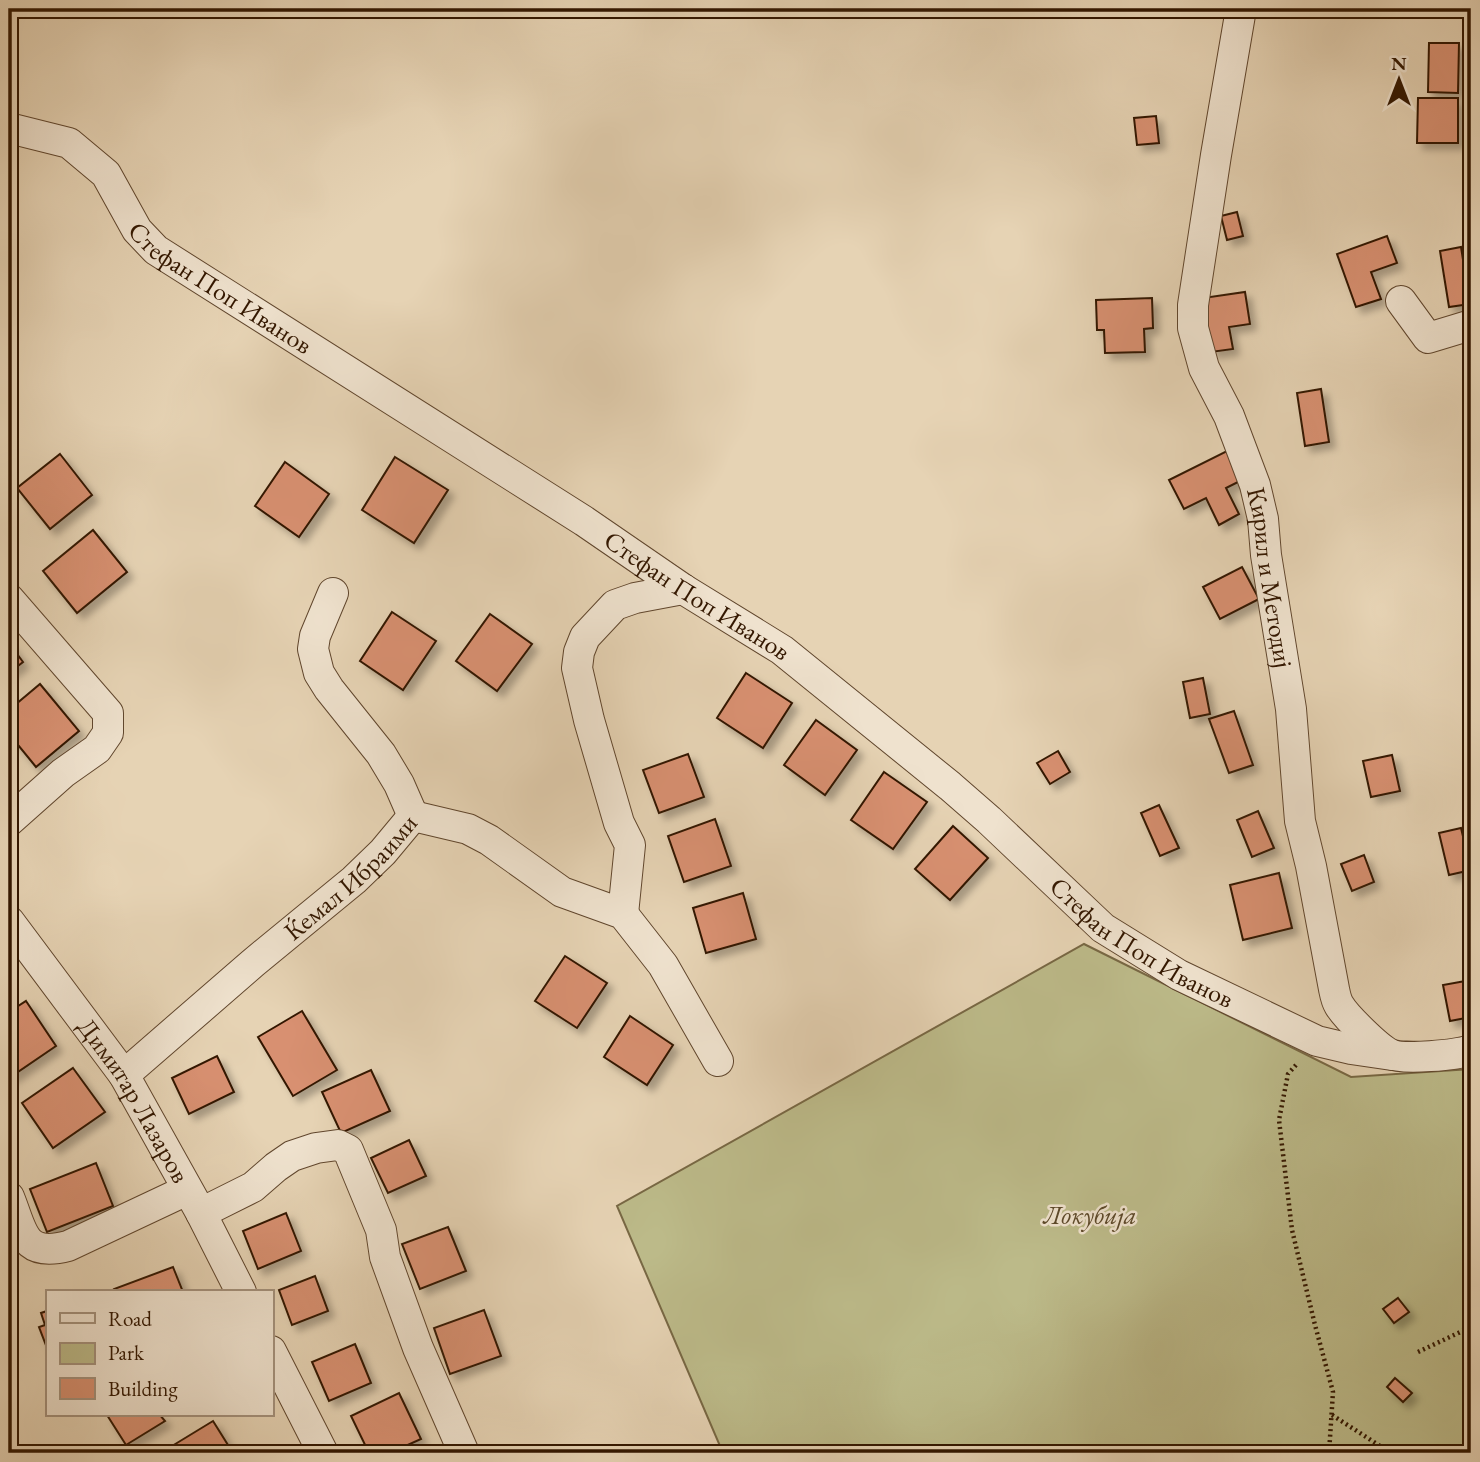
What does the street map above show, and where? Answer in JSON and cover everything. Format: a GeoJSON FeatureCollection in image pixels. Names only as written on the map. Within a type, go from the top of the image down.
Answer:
{"type":"FeatureCollection","features":[{"type":"Feature","properties":{"kind":"street","name":"Кирил и Методиј"},"geometry":{"type":"LineString","coordinates":[[1241,9],[1193,305],[1193,328],[1204,368],[1229,416],[1255,485],[1263,519],[1266,555],[1291,709],[1300,821],[1334,989],[1339,1004],[1351,1019],[1392,1055]]}},
{"type":"Feature","properties":{"kind":"street","name":"Стефан Поп Иванов"},"geometry":{"type":"LineString","coordinates":[[9,128],[69,143],[106,174],[137,230],[156,250],[782,650],[989,820],[1103,928],[1179,975],[1317,1041],[1392,1055]]}},
{"type":"Feature","properties":{"kind":"street"},"geometry":{"type":"LineString","coordinates":[[9,151],[48,139]]}},
{"type":"Feature","properties":{"kind":"street"},"geometry":{"type":"LineString","coordinates":[[1401,301],[1428,338],[1471,325]]}},
{"type":"Feature","properties":{"kind":"street"},"geometry":{"type":"LineString","coordinates":[[624,914],[630,845],[619,823],[589,720],[577,668],[579,652],[585,637],[615,605],[635,598],[683,589]]}},
{"type":"Feature","properties":{"kind":"street","name":"Ќемал Ибраими"},"geometry":{"type":"LineString","coordinates":[[124,1075],[354,880],[383,852],[413,816],[399,784],[381,754],[319,673],[313,649],[315,636],[333,593]]}},
{"type":"Feature","properties":{"kind":"street"},"geometry":{"type":"LineString","coordinates":[[9,599],[108,713],[108,733],[97,749],[63,773],[9,821]]}},
{"type":"Feature","properties":{"kind":"street"},"geometry":{"type":"LineString","coordinates":[[413,816],[468,829],[489,840],[562,892],[624,914],[663,965],[718,1061]]}},
{"type":"Feature","properties":{"kind":"street","name":"Димитар Лазаров"},"geometry":{"type":"LineString","coordinates":[[9,921],[124,1075],[240,1290]]}},
{"type":"Feature","properties":{"kind":"street"},"geometry":{"type":"LineString","coordinates":[[1392,1055],[1421,1056],[1471,1050]]}},
{"type":"Feature","properties":{"kind":"street"},"geometry":{"type":"LineString","coordinates":[[9,1197],[21,1231],[31,1245],[55,1249],[194,1202],[253,1187],[292,1156],[316,1148],[338,1145],[348,1150],[381,1230],[385,1257],[418,1348],[464,1453]]}},
{"type":"Feature","properties":{"kind":"street"},"geometry":{"type":"LineString","coordinates":[[273,1355],[323,1453]]}},
{"type":"Feature","properties":{"kind":"path"},"geometry":{"type":"LineString","coordinates":[[1317,1041],[1288,1074],[1279,1120],[1292,1230],[1333,1392],[1329,1453]]}},
{"type":"Feature","properties":{"kind":"path"},"geometry":{"type":"LineString","coordinates":[[1418,1352],[1471,1327]]}},
{"type":"Feature","properties":{"kind":"path"},"geometry":{"type":"LineString","coordinates":[[1332,1415],[1391,1453]]}},
{"type":"Feature","properties":{"kind":"green space","name":"Локубија"},"geometry":{"type":"Polygon","coordinates":[[[1084,944],[1351,1077],[1471,1069],[1471,1453],[723,1453],[617,1206],[1084,944]]]}},
{"type":"Feature","properties":{"kind":"building"},"geometry":{"type":"Polygon","coordinates":[[[1429,43],[1459,43],[1458,93],[1428,92],[1429,43]]]}},
{"type":"Feature","properties":{"kind":"building"},"geometry":{"type":"Polygon","coordinates":[[[1418,98],[1458,98],[1458,143],[1417,143],[1418,98]]]}},
{"type":"Feature","properties":{"kind":"building"},"geometry":{"type":"Polygon","coordinates":[[[1156,116],[1159,143],[1137,145],[1134,118],[1156,116]]]}},
{"type":"Feature","properties":{"kind":"building"},"geometry":{"type":"Polygon","coordinates":[[[1237,212],[1243,236],[1227,240],[1221,216],[1237,212]]]}},
{"type":"Feature","properties":{"kind":"building"},"geometry":{"type":"Polygon","coordinates":[[[1387,236],[1397,263],[1371,272],[1381,299],[1356,307],[1337,254],[1387,236]]]}},
{"type":"Feature","properties":{"kind":"building"},"geometry":{"type":"Polygon","coordinates":[[[1461,247],[1470,304],[1449,307],[1440,251],[1461,247]]]}},
{"type":"Feature","properties":{"kind":"building"},"geometry":{"type":"Polygon","coordinates":[[[1245,292],[1250,324],[1229,327],[1233,349],[1211,352],[1203,298],[1245,292]]]}},
{"type":"Feature","properties":{"kind":"building"},"geometry":{"type":"Polygon","coordinates":[[[1152,298],[1153,328],[1144,329],[1145,352],[1105,353],[1104,330],[1097,330],[1096,300],[1152,298]]]}},
{"type":"Feature","properties":{"kind":"building"},"geometry":{"type":"Polygon","coordinates":[[[1321,389],[1329,442],[1305,446],[1297,393],[1321,389]]]}},
{"type":"Feature","properties":{"kind":"building"},"geometry":{"type":"Polygon","coordinates":[[[1227,451],[1242,480],[1226,488],[1239,514],[1219,525],[1206,498],[1184,509],[1169,480],[1227,451]]]}},
{"type":"Feature","properties":{"kind":"building"},"geometry":{"type":"Polygon","coordinates":[[[60,454],[92,495],[50,529],[17,488],[60,454]]]}},
{"type":"Feature","properties":{"kind":"building"},"geometry":{"type":"Polygon","coordinates":[[[395,457],[448,490],[414,543],[362,510],[395,457]]]}},
{"type":"Feature","properties":{"kind":"building"},"geometry":{"type":"Polygon","coordinates":[[[285,462],[329,494],[299,537],[255,506],[285,462]]]}},
{"type":"Feature","properties":{"kind":"building"},"geometry":{"type":"Polygon","coordinates":[[[93,530],[127,572],[77,613],[43,571],[93,530]]]}},
{"type":"Feature","properties":{"kind":"building"},"geometry":{"type":"Polygon","coordinates":[[[1242,567],[1259,599],[1220,619],[1203,587],[1242,567]]]}},
{"type":"Feature","properties":{"kind":"building"},"geometry":{"type":"Polygon","coordinates":[[[392,612],[436,641],[403,690],[360,661],[392,612]]]}},
{"type":"Feature","properties":{"kind":"building"},"geometry":{"type":"Polygon","coordinates":[[[490,614],[532,644],[497,691],[456,661],[490,614]]]}},
{"type":"Feature","properties":{"kind":"building"},"geometry":{"type":"Polygon","coordinates":[[[9,643],[23,662],[9,673],[9,643]]]}},
{"type":"Feature","properties":{"kind":"building"},"geometry":{"type":"Polygon","coordinates":[[[746,673],[792,703],[763,748],[717,718],[746,673]]]}},
{"type":"Feature","properties":{"kind":"building"},"geometry":{"type":"Polygon","coordinates":[[[1203,678],[1210,714],[1190,718],[1183,682],[1203,678]]]}},
{"type":"Feature","properties":{"kind":"building"},"geometry":{"type":"Polygon","coordinates":[[[40,684],[79,731],[36,767],[9,734],[9,710],[40,684]]]}},
{"type":"Feature","properties":{"kind":"building"},"geometry":{"type":"Polygon","coordinates":[[[1234,711],[1253,765],[1229,773],[1209,719],[1234,711]]]}},
{"type":"Feature","properties":{"kind":"building"},"geometry":{"type":"Polygon","coordinates":[[[816,720],[857,750],[825,795],[784,765],[816,720]]]}},
{"type":"Feature","properties":{"kind":"building"},"geometry":{"type":"Polygon","coordinates":[[[1058,751],[1070,772],[1050,784],[1037,763],[1058,751]]]}},
{"type":"Feature","properties":{"kind":"building"},"geometry":{"type":"Polygon","coordinates":[[[688,754],[704,797],[659,813],[643,770],[688,754]]]}},
{"type":"Feature","properties":{"kind":"building"},"geometry":{"type":"Polygon","coordinates":[[[1392,755],[1400,791],[1371,797],[1363,761],[1392,755]]]}},
{"type":"Feature","properties":{"kind":"building"},"geometry":{"type":"Polygon","coordinates":[[[884,772],[927,802],[893,849],[851,820],[884,772]]]}},
{"type":"Feature","properties":{"kind":"building"},"geometry":{"type":"Polygon","coordinates":[[[1159,805],[1179,848],[1160,856],[1141,813],[1159,805]]]}},
{"type":"Feature","properties":{"kind":"building"},"geometry":{"type":"Polygon","coordinates":[[[1258,811],[1274,848],[1252,857],[1237,820],[1258,811]]]}},
{"type":"Feature","properties":{"kind":"building"},"geometry":{"type":"Polygon","coordinates":[[[715,819],[731,866],[684,882],[668,836],[715,819]]]}},
{"type":"Feature","properties":{"kind":"building"},"geometry":{"type":"Polygon","coordinates":[[[953,826],[988,858],[950,900],[915,869],[953,826]]]}},
{"type":"Feature","properties":{"kind":"building"},"geometry":{"type":"Polygon","coordinates":[[[1461,828],[1471,870],[1449,875],[1439,833],[1461,828]]]}},
{"type":"Feature","properties":{"kind":"building"},"geometry":{"type":"Polygon","coordinates":[[[1364,855],[1374,882],[1352,891],[1341,864],[1364,855]]]}},
{"type":"Feature","properties":{"kind":"building"},"geometry":{"type":"Polygon","coordinates":[[[1279,873],[1292,928],[1243,940],[1230,885],[1279,873]]]}},
{"type":"Feature","properties":{"kind":"building"},"geometry":{"type":"Polygon","coordinates":[[[743,893],[756,939],[706,953],[693,908],[743,893]]]}},
{"type":"Feature","properties":{"kind":"building"},"geometry":{"type":"Polygon","coordinates":[[[565,956],[607,983],[577,1028],[535,1001],[565,956]]]}},
{"type":"Feature","properties":{"kind":"building"},"geometry":{"type":"Polygon","coordinates":[[[1471,980],[1471,1017],[1450,1021],[1443,985],[1471,980]]]}},
{"type":"Feature","properties":{"kind":"building"},"geometry":{"type":"Polygon","coordinates":[[[26,1001],[56,1046],[9,1078],[9,1012],[26,1001]]]}},
{"type":"Feature","properties":{"kind":"building"},"geometry":{"type":"Polygon","coordinates":[[[302,1011],[337,1070],[293,1096],[258,1037],[302,1011]]]}},
{"type":"Feature","properties":{"kind":"building"},"geometry":{"type":"Polygon","coordinates":[[[630,1016],[673,1045],[647,1085],[604,1057],[630,1016]]]}},
{"type":"Feature","properties":{"kind":"building"},"geometry":{"type":"Polygon","coordinates":[[[217,1056],[234,1092],[189,1114],[172,1078],[217,1056]]]}},
{"type":"Feature","properties":{"kind":"building"},"geometry":{"type":"Polygon","coordinates":[[[73,1068],[105,1112],[53,1148],[22,1103],[73,1068]]]}},
{"type":"Feature","properties":{"kind":"building"},"geometry":{"type":"Polygon","coordinates":[[[371,1070],[390,1111],[341,1133],[322,1092],[371,1070]]]}},
{"type":"Feature","properties":{"kind":"building"},"geometry":{"type":"Polygon","coordinates":[[[409,1140],[426,1176],[388,1193],[371,1158],[409,1140]]]}},
{"type":"Feature","properties":{"kind":"building"},"geometry":{"type":"Polygon","coordinates":[[[96,1163],[113,1206],[47,1232],[30,1189],[96,1163]]]}},
{"type":"Feature","properties":{"kind":"building"},"geometry":{"type":"Polygon","coordinates":[[[286,1213],[301,1251],[258,1269],[243,1231],[286,1213]]]}},
{"type":"Feature","properties":{"kind":"building"},"geometry":{"type":"Polygon","coordinates":[[[448,1227],[466,1271],[420,1289],[402,1244],[448,1227]]]}},
{"type":"Feature","properties":{"kind":"building"},"geometry":{"type":"Polygon","coordinates":[[[173,1267],[182,1290],[114,1290],[173,1267]]]}},
{"type":"Feature","properties":{"kind":"building"},"geometry":{"type":"Polygon","coordinates":[[[315,1276],[328,1311],[292,1325],[279,1290],[315,1276]]]}},
{"type":"Feature","properties":{"kind":"building"},"geometry":{"type":"Polygon","coordinates":[[[1398,1298],[1409,1312],[1394,1323],[1383,1309],[1398,1298]]]}},
{"type":"Feature","properties":{"kind":"building"},"geometry":{"type":"Polygon","coordinates":[[[484,1310],[501,1356],[450,1374],[434,1328],[484,1310]]]}},
{"type":"Feature","properties":{"kind":"building"},"geometry":{"type":"Polygon","coordinates":[[[46,1311],[46,1345],[39,1327],[45,1325],[41,1313],[46,1311]]]}},
{"type":"Feature","properties":{"kind":"building"},"geometry":{"type":"Polygon","coordinates":[[[355,1344],[371,1383],[329,1401],[312,1362],[355,1344]]]}},
{"type":"Feature","properties":{"kind":"building"},"geometry":{"type":"Polygon","coordinates":[[[1395,1378],[1412,1393],[1403,1402],[1387,1387],[1395,1378]]]}},
{"type":"Feature","properties":{"kind":"building"},"geometry":{"type":"Polygon","coordinates":[[[399,1393],[421,1439],[390,1453],[369,1453],[351,1416],[399,1393]]]}},
{"type":"Feature","properties":{"kind":"building"},"geometry":{"type":"Polygon","coordinates":[[[108,1416],[161,1416],[165,1421],[126,1445],[108,1416]]]}},
{"type":"Feature","properties":{"kind":"building"},"geometry":{"type":"Polygon","coordinates":[[[213,1421],[233,1453],[176,1453],[172,1446],[213,1421]]]}}]}
